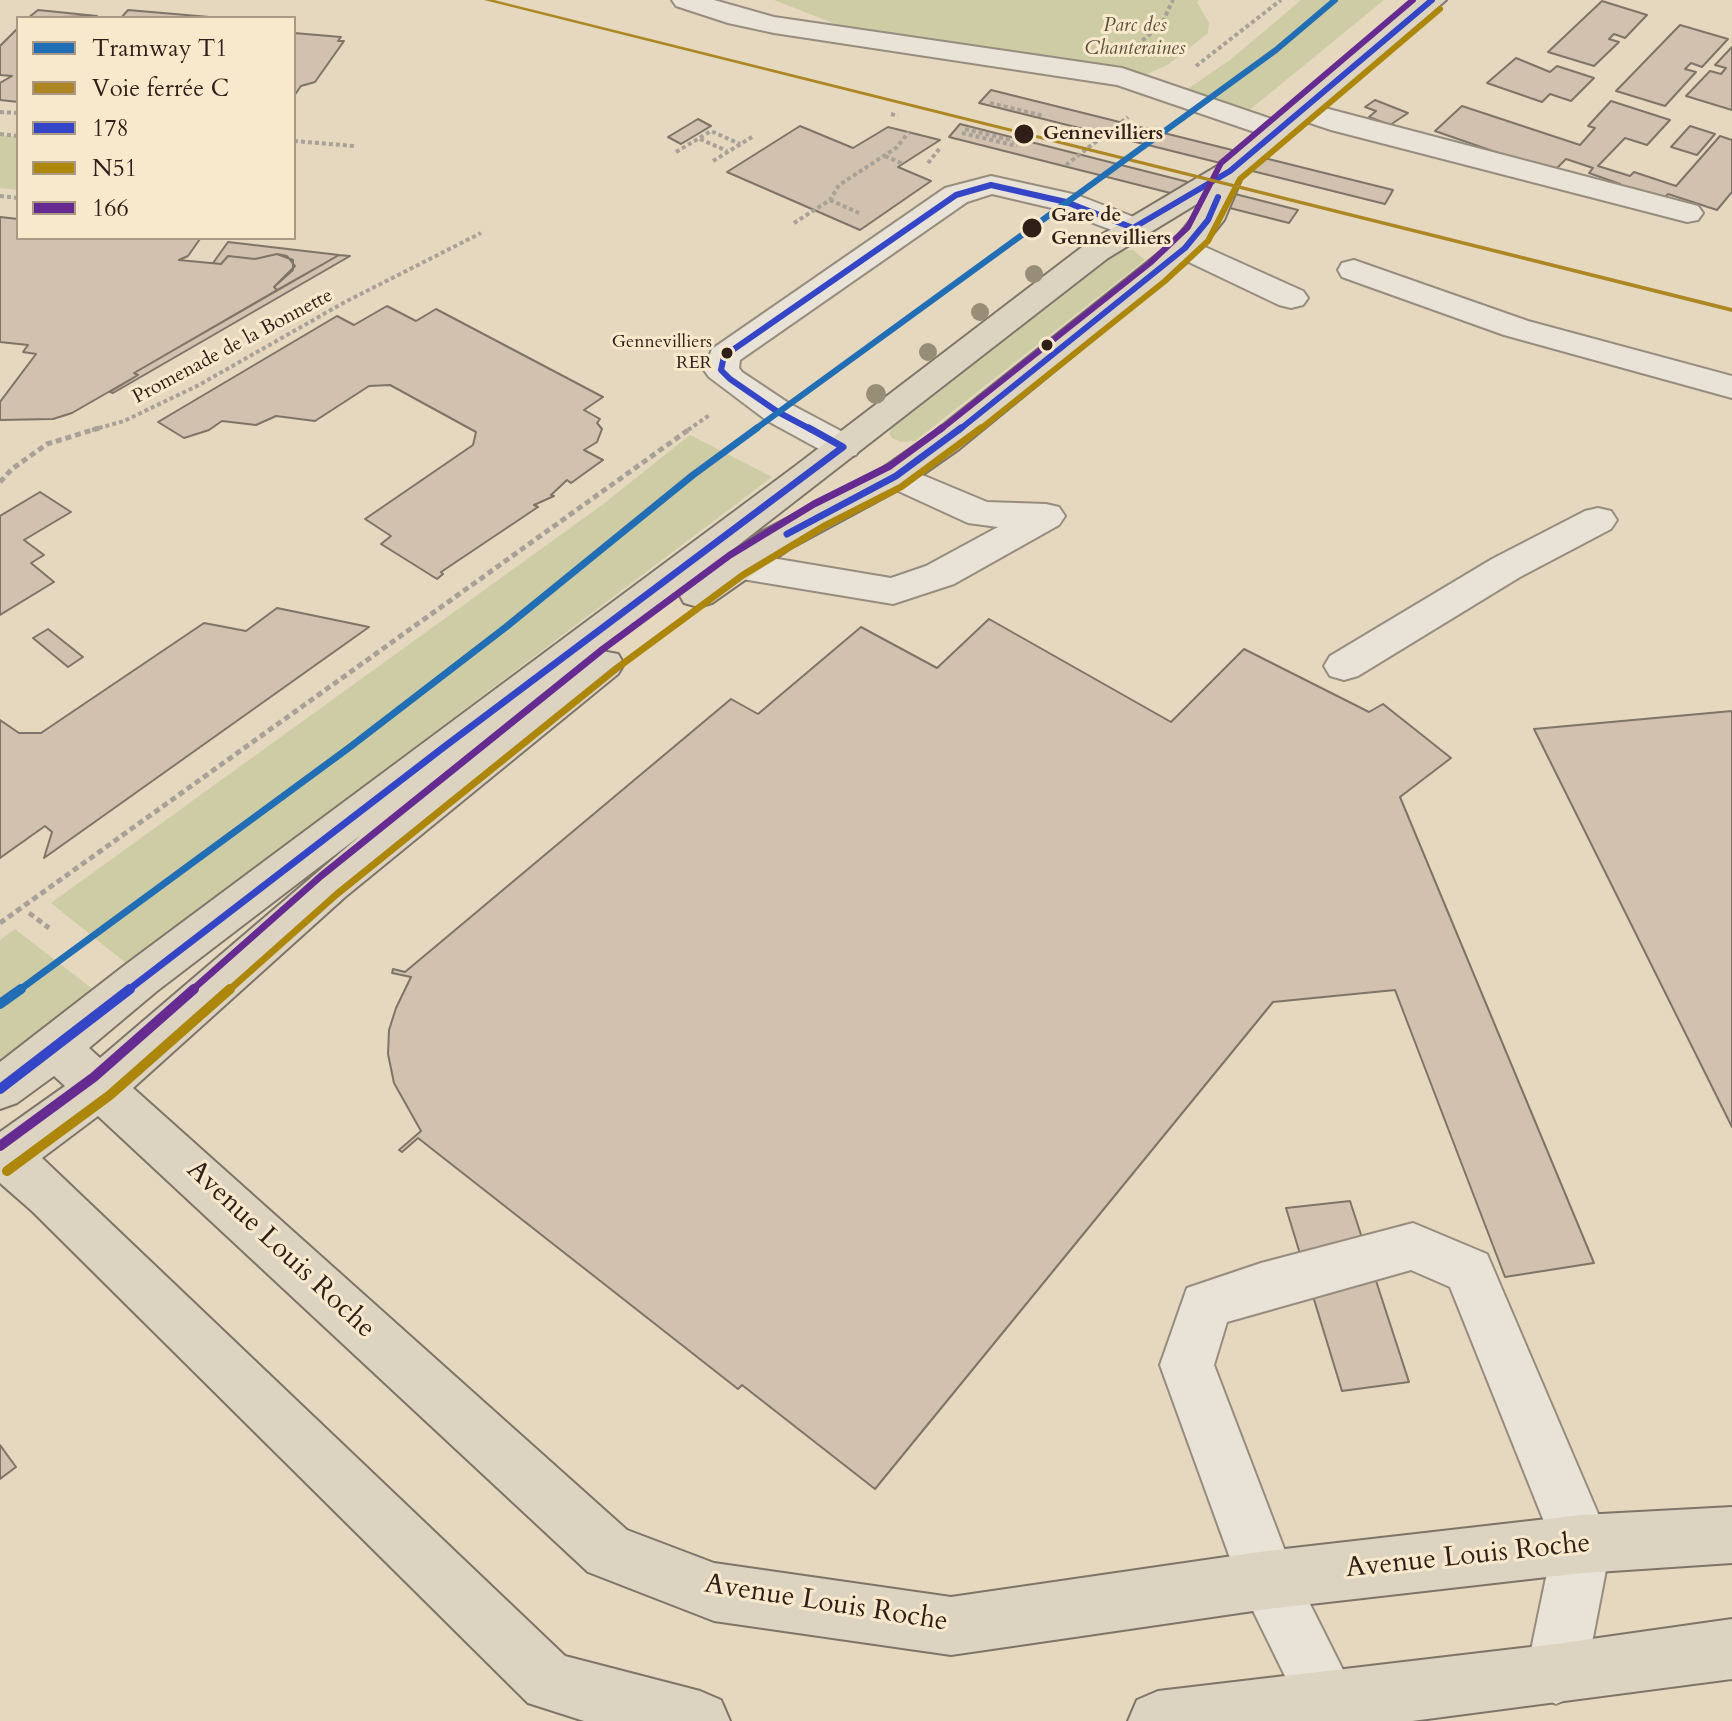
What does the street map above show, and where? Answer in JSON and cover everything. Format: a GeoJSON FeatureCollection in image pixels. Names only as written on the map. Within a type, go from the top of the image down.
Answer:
{"type":"FeatureCollection","features":[{"type":"Feature","properties":{"kind":"main road"},"geometry":{"type":"LineString","coordinates":[[0,1089],[56,1048],[141,978],[1097,251],[1230,171],[1432,0]]}},
{"type":"Feature","properties":{"kind":"main road"},"geometry":{"type":"LineString","coordinates":[[700,1721],[549,1682],[50,1195],[2,1157],[102,1086],[329,885],[610,659],[736,565],[820,514],[896,476],[946,441],[1185,248],[1208,220],[1230,171]]}},
{"type":"Feature","properties":{"kind":"main road"},"geometry":{"type":"LineString","coordinates":[[1133,228],[1185,248]]}},
{"type":"Feature","properties":{"kind":"main road"},"geometry":{"type":"LineString","coordinates":[[843,447],[896,476]]}},
{"type":"Feature","properties":{"kind":"main road","name":"Avenue Louis Roche"},"geometry":{"type":"LineString","coordinates":[[56,1048],[102,1086],[608,1552],[714,1592],[951,1626],[1267,1580],[1582,1544],[1732,1535]]}},
{"type":"Feature","properties":{"kind":"main road"},"geometry":{"type":"LineString","coordinates":[[1158,1721],[1556,1674],[1732,1649]]}},
{"type":"Feature","properties":{"kind":"street"},"geometry":{"type":"LineString","coordinates":[[686,0],[774,25],[1122,77],[1278,131]]}},
{"type":"Feature","properties":{"kind":"street"},"geometry":{"type":"LineString","coordinates":[[1302,111],[1687,213]]}},
{"type":"Feature","properties":{"kind":"street"},"geometry":{"type":"LineString","coordinates":[[843,447],[778,412],[744,389],[721,370],[724,356],[956,195],[991,185],[1066,202],[1133,228]]}},
{"type":"Feature","properties":{"kind":"street"},"geometry":{"type":"LineString","coordinates":[[1185,248],[1291,298]]}},
{"type":"Feature","properties":{"kind":"street"},"geometry":{"type":"LineString","coordinates":[[1354,270],[1516,328],[1732,387]]}},
{"type":"Feature","properties":{"kind":"street"},"geometry":{"type":"LineString","coordinates":[[896,476],[981,514],[1046,516]]}},
{"type":"Feature","properties":{"kind":"street"},"geometry":{"type":"LineString","coordinates":[[736,565],[893,591],[940,575],[1046,516]]}},
{"type":"Feature","properties":{"kind":"street"},"geometry":{"type":"LineString","coordinates":[[990,573],[1046,516]]}},
{"type":"Feature","properties":{"kind":"street"},"geometry":{"type":"LineString","coordinates":[[1344,666],[1506,568],[1598,520]]}},
{"type":"Feature","properties":{"kind":"street"},"geometry":{"type":"LineString","coordinates":[[1329,1702],[1267,1580],[1187,1365],[1206,1305],[1413,1246],[1469,1271],[1582,1544],[1556,1674]]}},
{"type":"Feature","properties":{"kind":"path"},"geometry":{"type":"LineString","coordinates":[[1126,51],[1161,25],[1173,0]]}},
{"type":"Feature","properties":{"kind":"path"},"geometry":{"type":"LineString","coordinates":[[990,103],[1044,116]]}},
{"type":"Feature","properties":{"kind":"path"},"geometry":{"type":"LineString","coordinates":[[891,114],[898,116]]}},
{"type":"Feature","properties":{"kind":"path"},"geometry":{"type":"LineString","coordinates":[[676,152],[711,131],[740,144]]}},
{"type":"Feature","properties":{"kind":"path"},"geometry":{"type":"LineString","coordinates":[[964,131],[1019,144]]}},
{"type":"Feature","properties":{"kind":"path"},"geometry":{"type":"LineString","coordinates":[[794,223],[830,200],[839,185],[896,148],[909,132]]}},
{"type":"Feature","properties":{"kind":"path"},"geometry":{"type":"LineString","coordinates":[[713,161],[752,137]]}},
{"type":"Feature","properties":{"kind":"path"},"geometry":{"type":"LineString","coordinates":[[699,139],[728,152]]}},
{"type":"Feature","properties":{"kind":"path"},"geometry":{"type":"LineString","coordinates":[[296,141],[354,146]]}},
{"type":"Feature","properties":{"kind":"path"},"geometry":{"type":"LineString","coordinates":[[884,155],[903,164]]}},
{"type":"Feature","properties":{"kind":"path"},"geometry":{"type":"LineString","coordinates":[[830,200],[865,215]]}},
{"type":"Feature","properties":{"kind":"path","name":"Promenade de la Bonnette"},"geometry":{"type":"LineString","coordinates":[[0,482],[12,469],[47,444],[124,421],[199,385],[345,302],[481,233]]}},
{"type":"Feature","properties":{"kind":"path"},"geometry":{"type":"LineString","coordinates":[[0,923],[744,389]]}},
{"type":"Feature","properties":{"kind":"path"},"geometry":{"type":"LineString","coordinates":[[29,913],[49,928]]}},
{"type":"Feature","properties":{"kind":"green space","name":"Parc des Chanteraines"},"geometry":{"type":"Polygon","coordinates":[[[774,0],[1199,0],[1197,2],[1209,23],[1208,33],[1169,64],[1143,76],[861,34],[774,0]]]}},
{"type":"Feature","properties":{"kind":"green space"},"geometry":{"type":"Polygon","coordinates":[[[1301,0],[1384,0],[1247,112],[1186,90],[1230,60],[1301,0]]]}},
{"type":"Feature","properties":{"kind":"green space"},"geometry":{"type":"Polygon","coordinates":[[[0,135],[16,137],[16,190],[0,188],[0,135]]]}},
{"type":"Feature","properties":{"kind":"green space"},"geometry":{"type":"Polygon","coordinates":[[[1133,250],[1145,260],[915,441],[901,442],[892,438],[889,433],[891,429],[1120,251],[1133,250]]]}},
{"type":"Feature","properties":{"kind":"green space"},"geometry":{"type":"Polygon","coordinates":[[[690,435],[772,477],[127,964],[51,903],[602,505],[690,435]]]}},
{"type":"Feature","properties":{"kind":"green space"},"geometry":{"type":"Polygon","coordinates":[[[15,929],[95,991],[0,1062],[0,940],[15,929]]]}},
{"type":"Feature","properties":{"kind":"building"},"geometry":{"type":"Polygon","coordinates":[[[1602,1],[1647,15],[1625,38],[1614,34],[1609,39],[1619,42],[1594,66],[1548,52],[1602,1]]]}},
{"type":"Feature","properties":{"kind":"building"},"geometry":{"type":"Polygon","coordinates":[[[38,10],[97,16],[30,16],[38,10]]]}},
{"type":"Feature","properties":{"kind":"building"},"geometry":{"type":"Polygon","coordinates":[[[128,10],[198,16],[123,16],[128,10]]]}},
{"type":"Feature","properties":{"kind":"building"},"geometry":{"type":"Polygon","coordinates":[[[1680,25],[1728,39],[1702,67],[1691,63],[1685,69],[1696,72],[1665,106],[1616,91],[1680,25]]]}},
{"type":"Feature","properties":{"kind":"building"},"geometry":{"type":"Polygon","coordinates":[[[16,30],[16,102],[0,100],[0,83],[12,76],[0,75],[0,46],[16,30]]]}},
{"type":"Feature","properties":{"kind":"building"},"geometry":{"type":"Polygon","coordinates":[[[296,33],[341,37],[338,41],[344,41],[315,82],[301,86],[296,93],[296,33]]]}},
{"type":"Feature","properties":{"kind":"building"},"geometry":{"type":"Polygon","coordinates":[[[1732,47],[1732,110],[1686,96],[1710,71],[1721,74],[1726,68],[1715,65],[1732,47]]]}},
{"type":"Feature","properties":{"kind":"building"},"geometry":{"type":"Polygon","coordinates":[[[1516,58],[1550,72],[1557,66],[1594,78],[1571,101],[1550,94],[1542,102],[1487,83],[1516,58]]]}},
{"type":"Feature","properties":{"kind":"building"},"geometry":{"type":"Polygon","coordinates":[[[991,90],[1393,190],[1385,204],[979,103],[991,90]]]}},
{"type":"Feature","properties":{"kind":"building"},"geometry":{"type":"Polygon","coordinates":[[[1375,100],[1408,113],[1390,125],[1369,117],[1376,111],[1365,107],[1375,100]]]}},
{"type":"Feature","properties":{"kind":"building"},"geometry":{"type":"Polygon","coordinates":[[[1611,101],[1670,120],[1647,145],[1625,138],[1598,166],[1630,176],[1634,172],[1676,186],[1720,136],[1732,140],[1732,192],[1717,210],[1668,194],[1661,201],[1618,186],[1620,184],[1589,173],[1593,168],[1566,159],[1553,172],[1435,131],[1462,106],[1580,145],[1595,128],[1588,126],[1611,101]]]}},
{"type":"Feature","properties":{"kind":"building"},"geometry":{"type":"Polygon","coordinates":[[[698,119],[711,126],[681,144],[668,137],[698,119]]]}},
{"type":"Feature","properties":{"kind":"building"},"geometry":{"type":"Polygon","coordinates":[[[960,124],[1298,210],[1289,223],[949,137],[960,124]]]}},
{"type":"Feature","properties":{"kind":"building"},"geometry":{"type":"Polygon","coordinates":[[[800,126],[853,148],[888,127],[940,140],[898,167],[931,181],[860,230],[727,172],[800,126]]]}},
{"type":"Feature","properties":{"kind":"building"},"geometry":{"type":"Polygon","coordinates":[[[1690,126],[1715,134],[1697,155],[1671,147],[1690,126]]]}},
{"type":"Feature","properties":{"kind":"building"},"geometry":{"type":"Polygon","coordinates":[[[0,217],[16,219],[16,240],[199,240],[188,256],[179,260],[221,264],[228,256],[255,259],[277,254],[287,256],[295,266],[274,287],[277,290],[134,373],[138,375],[72,413],[53,419],[0,420],[0,402],[36,354],[23,352],[28,345],[0,342],[0,217]]]}},
{"type":"Feature","properties":{"kind":"building"},"geometry":{"type":"Polygon","coordinates":[[[228,242],[339,255],[277,290],[274,287],[293,270],[293,260],[277,254],[255,259],[228,256],[221,264],[213,263],[228,242]]]}},
{"type":"Feature","properties":{"kind":"building"},"geometry":{"type":"Polygon","coordinates":[[[339,255],[350,256],[110,392],[138,375],[134,373],[339,255]]]}},
{"type":"Feature","properties":{"kind":"building"},"geometry":{"type":"Polygon","coordinates":[[[387,306],[416,321],[436,309],[603,397],[584,410],[600,419],[597,423],[602,429],[597,442],[584,450],[603,460],[571,483],[567,480],[551,495],[554,496],[534,505],[538,507],[441,572],[443,574],[437,579],[381,544],[391,536],[365,519],[473,445],[476,432],[390,385],[369,386],[315,421],[276,416],[256,425],[222,421],[209,430],[184,438],[158,422],[337,316],[354,325],[387,306]]]}},
{"type":"Feature","properties":{"kind":"building"},"geometry":{"type":"Polygon","coordinates":[[[40,492],[71,512],[24,540],[44,555],[31,563],[54,582],[0,615],[0,516],[40,492]]]}},
{"type":"Feature","properties":{"kind":"building"},"geometry":{"type":"Polygon","coordinates":[[[277,608],[369,627],[44,858],[52,832],[45,826],[0,858],[0,720],[19,733],[41,733],[204,623],[246,631],[277,608]]]}},
{"type":"Feature","properties":{"kind":"building"},"geometry":{"type":"Polygon","coordinates":[[[989,619],[1171,722],[1244,649],[1369,712],[1383,704],[1451,758],[1400,797],[1594,1263],[1505,1277],[1395,990],[1273,1002],[875,1489],[742,1385],[738,1389],[418,1138],[402,1152],[399,1150],[421,1131],[394,1083],[388,1054],[389,1030],[411,977],[392,973],[393,969],[405,972],[731,699],[758,714],[861,627],[937,668],[989,619]]]}},
{"type":"Feature","properties":{"kind":"building"},"geometry":{"type":"Polygon","coordinates":[[[48,629],[83,657],[68,667],[33,638],[48,629]]]}},
{"type":"Feature","properties":{"kind":"building"},"geometry":{"type":"Polygon","coordinates":[[[1732,711],[1732,1127],[1534,729],[1732,711]]]}},
{"type":"Feature","properties":{"kind":"building"},"geometry":{"type":"Polygon","coordinates":[[[1350,1201],[1409,1382],[1342,1391],[1286,1208],[1350,1201]]]}},
{"type":"Feature","properties":{"kind":"building"},"geometry":{"type":"Polygon","coordinates":[[[0,1445],[16,1467],[0,1479],[0,1445]]]}},
{"type":"Feature","properties":{"kind":"tram line","name":"T1"},"geometry":{"type":"LineString","coordinates":[[0,1004],[350,747],[506,627],[693,475],[1276,50],[1335,0]]}},
{"type":"Feature","properties":{"kind":"rail line","name":"C"},"geometry":{"type":"LineString","coordinates":[[487,0],[1732,310]]}},
{"type":"Feature","properties":{"kind":"transit line","name":"166"},"geometry":{"type":"LineString","coordinates":[[0,1146],[94,1077],[321,876],[603,649],[730,555],[814,504],[890,466],[939,431],[1150,263],[1188,227],[1221,163],[1413,0]]}},
{"type":"Feature","properties":{"kind":"transit line","name":"178"},"geometry":{"type":"LineString","coordinates":[[0,1089],[444,747],[843,447],[778,412],[730,379],[721,370],[724,356],[731,349],[956,195],[991,185],[1066,202],[1133,228],[1230,171],[1432,0]]}},
{"type":"Feature","properties":{"kind":"transit line","name":"N51"},"geometry":{"type":"LineString","coordinates":[[7,1171],[110,1095],[337,894],[617,668],[743,575],[826,525],[901,487],[953,451],[1165,281],[1208,241],[1240,179],[1440,9]]}},
{"type":"Feature","properties":{"kind":"transit line","name":"178"},"geometry":{"type":"LineString","coordinates":[[787,534],[896,476],[946,441],[1185,248],[1208,220],[1218,197]]}},
{"type":"Feature","properties":{"kind":"place","name":"Gennevilliers"},"geometry":{"type":"Point","coordinates":[1024,134]}},
{"type":"Feature","properties":{"kind":"place","name":"Gare de Gennevilliers"},"geometry":{"type":"Point","coordinates":[1032,228]}},
{"type":"Feature","properties":{"kind":"place","name":"Gennevilliers RER"},"geometry":{"type":"Point","coordinates":[727,353]}}]}
